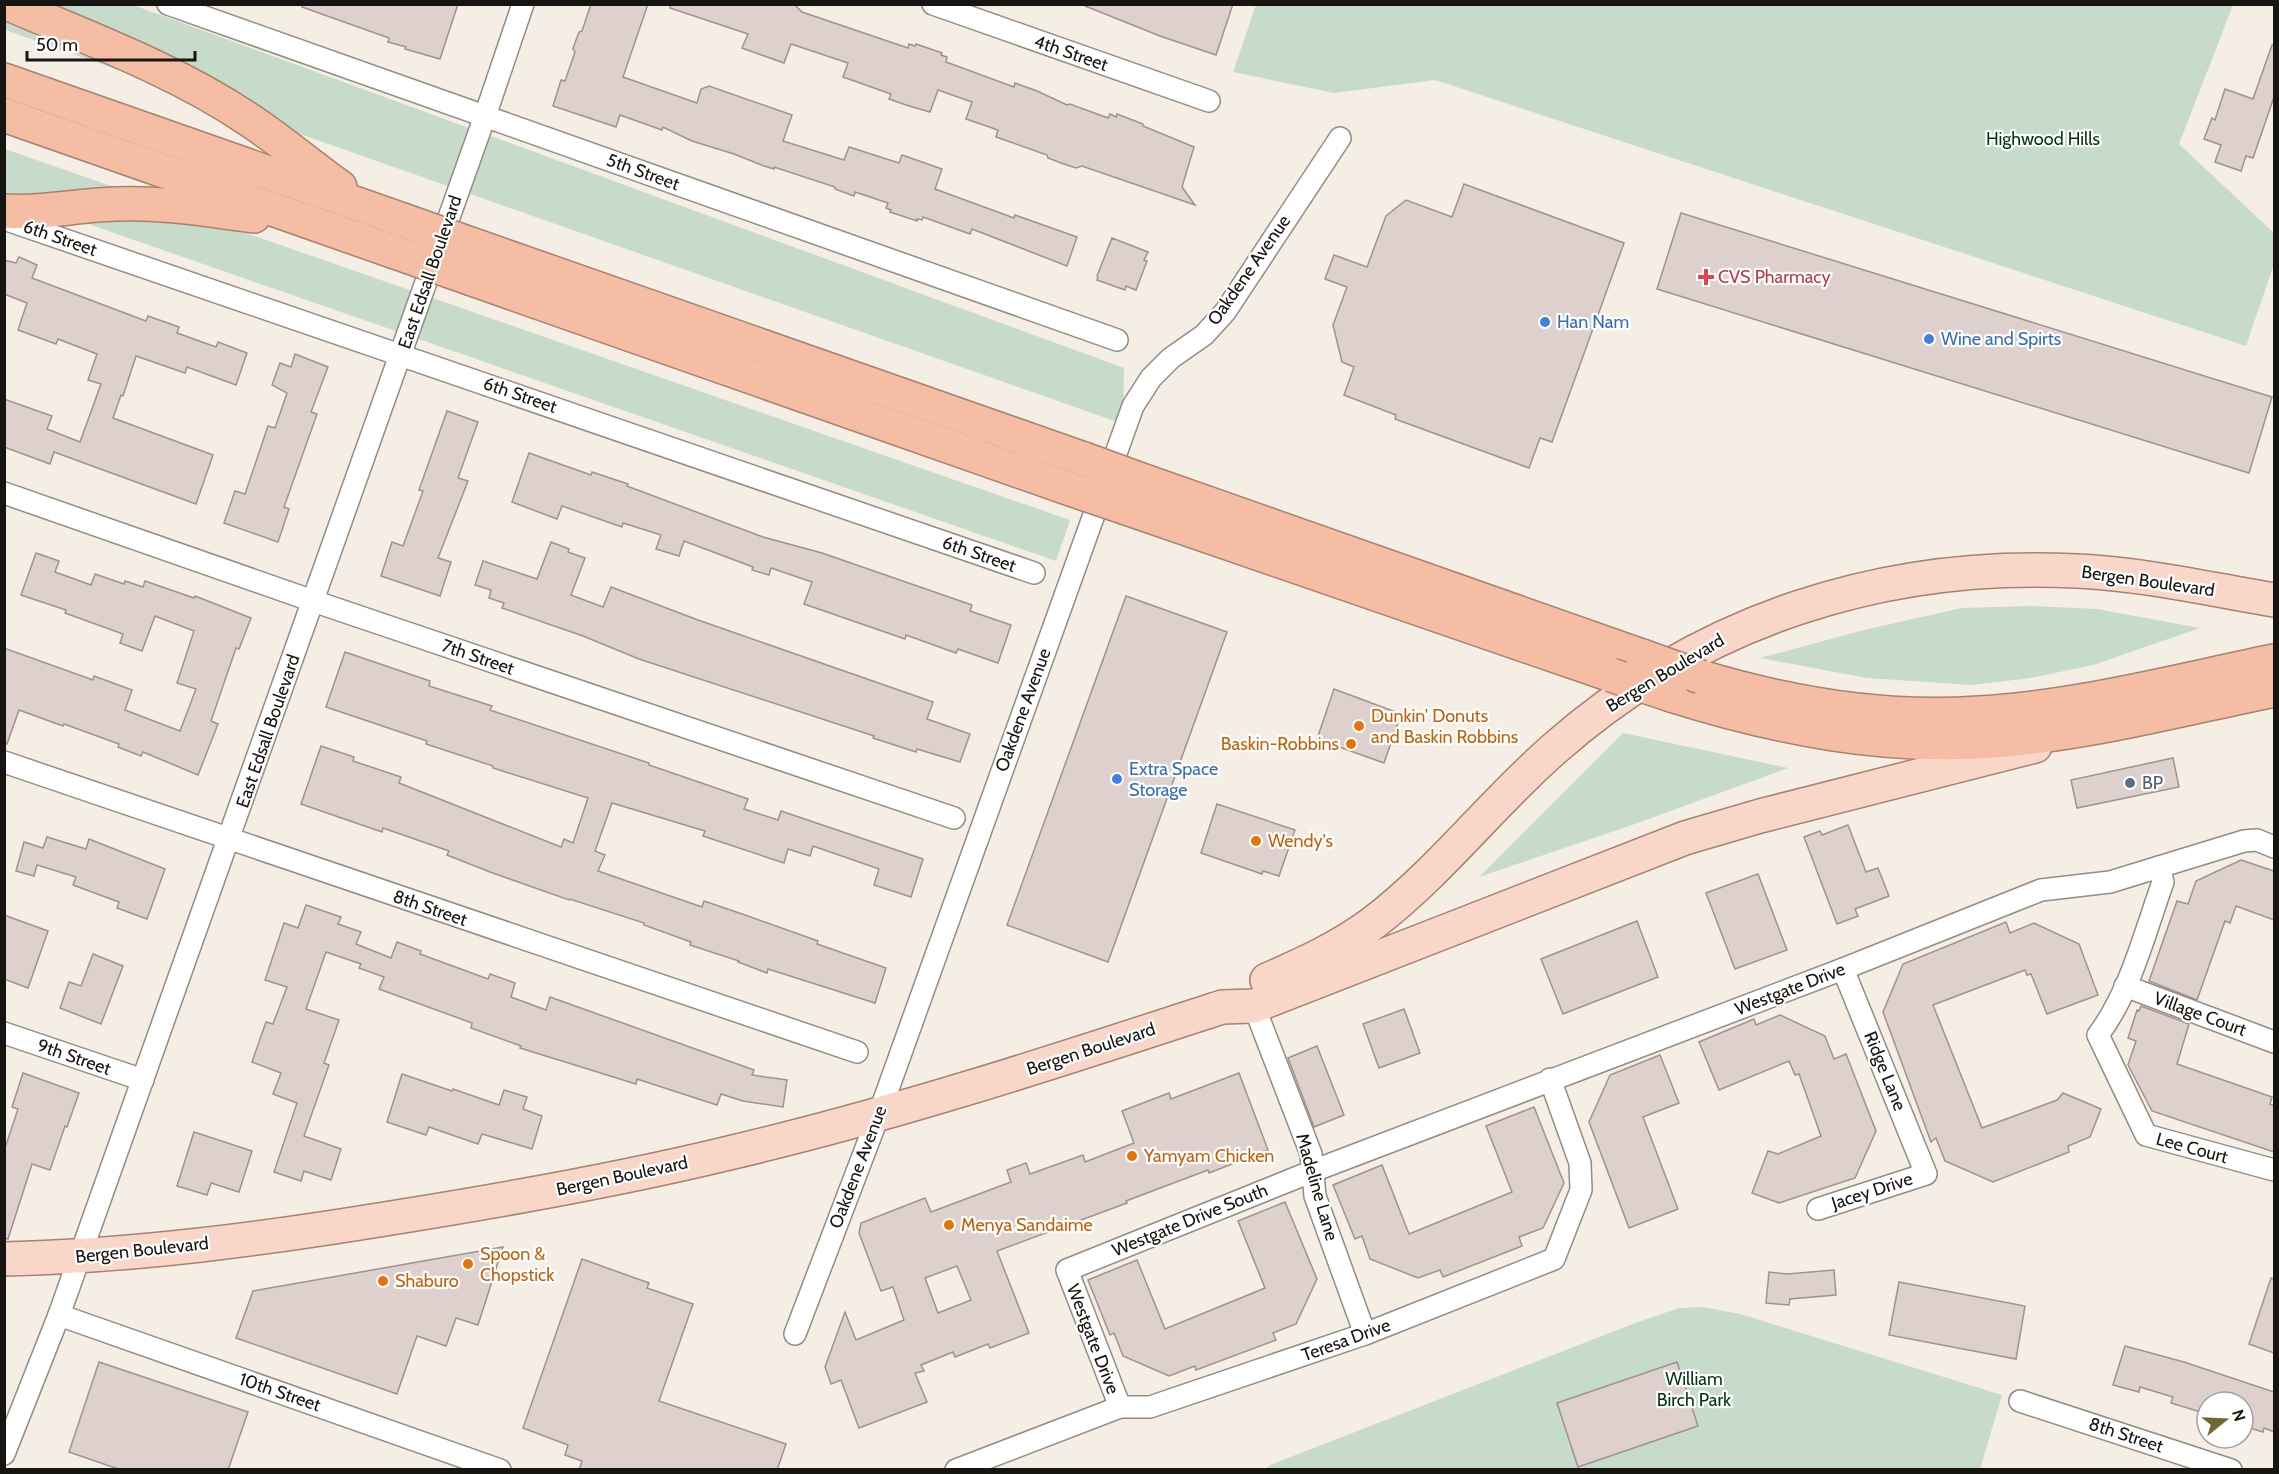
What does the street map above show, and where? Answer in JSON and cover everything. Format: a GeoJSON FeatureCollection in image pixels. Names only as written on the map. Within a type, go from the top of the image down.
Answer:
{"type":"FeatureCollection","features":[{"type":"Feature","properties":{"kind":"highway"},"geometry":{"type":"LineString","coordinates":[[9,4],[120,52],[220,102],[249,119],[371,209]]}},
{"type":"Feature","properties":{"kind":"highway"},"geometry":{"type":"LineString","coordinates":[[4,80],[1701,677],[1775,697],[1825,706],[1896,714],[1977,714],[2058,705],[2274,661]]}},
{"type":"Feature","properties":{"kind":"highway"},"geometry":{"type":"LineString","coordinates":[[4,115],[1073,490],[1611,675],[1748,718],[1869,740],[1952,743],[2035,737],[2175,711]]}},
{"type":"Feature","properties":{"kind":"highway"},"geometry":{"type":"LineString","coordinates":[[4,211],[58,210],[135,204],[174,206],[311,222]]}},
{"type":"Feature","properties":{"kind":"highway","name":"Bergen Boulevard"},"geometry":{"type":"LineString","coordinates":[[2175,711],[2274,690]]}},
{"type":"Feature","properties":{"kind":"main road","name":"Bergen Boulevard"},"geometry":{"type":"LineString","coordinates":[[1222,1007],[1245,989],[1335,947],[1383,915],[1445,859],[1546,756],[1604,708],[1696,651],[1723,637],[1780,614],[1884,583],[1972,571],[2004,570],[2040,569],[2117,574],[2274,600]]}},
{"type":"Feature","properties":{"kind":"main road","name":"Bergen Boulevard"},"geometry":{"type":"LineString","coordinates":[[4,1259],[135,1253],[310,1231],[484,1203],[730,1153],[879,1114],[1084,1052],[1222,1007],[1254,1006],[1396,952],[1631,857],[1695,835],[1760,816],[2175,711]]}},
{"type":"Feature","properties":{"kind":"street","name":"5th Street"},"geometry":{"type":"LineString","coordinates":[[168,4],[1118,340]]}},
{"type":"Feature","properties":{"kind":"street","name":"East Edsall Boulevard"},"geometry":{"type":"LineString","coordinates":[[4,1454],[60,1315],[523,4]]}},
{"type":"Feature","properties":{"kind":"street","name":"4th Street"},"geometry":{"type":"LineString","coordinates":[[933,4],[1209,101]]}},
{"type":"Feature","properties":{"kind":"street","name":"Oakdene Avenue"},"geometry":{"type":"LineString","coordinates":[[795,1334],[879,1114],[1133,406],[1151,378],[1171,358],[1204,335],[1225,312],[1340,138]]}},
{"type":"Feature","properties":{"kind":"street","name":"6th Street"},"geometry":{"type":"LineString","coordinates":[[4,219],[1034,573]]}},
{"type":"Feature","properties":{"kind":"street","name":"7th Street"},"geometry":{"type":"LineString","coordinates":[[4,493],[313,601],[954,818]]}},
{"type":"Feature","properties":{"kind":"street","name":"8th Street"},"geometry":{"type":"LineString","coordinates":[[4,762],[857,1052]]}},
{"type":"Feature","properties":{"kind":"street","name":"Westgate Drive"},"geometry":{"type":"LineString","coordinates":[[1313,1170],[1843,969],[2041,890],[2110,882],[2244,841],[2257,840],[2274,847]]}},
{"type":"Feature","properties":{"kind":"street"},"geometry":{"type":"LineString","coordinates":[[2125,986],[2163,882],[2159,867]]}},
{"type":"Feature","properties":{"kind":"street","name":"Ridge Lane"},"geometry":{"type":"LineString","coordinates":[[1843,969],[1926,1174]]}},
{"type":"Feature","properties":{"kind":"street","name":"Lee Court"},"geometry":{"type":"LineString","coordinates":[[2125,986],[2109,1021],[2098,1035],[2146,1135],[2274,1170]]}},
{"type":"Feature","properties":{"kind":"street","name":"Village Court"},"geometry":{"type":"LineString","coordinates":[[2125,986],[2274,1042]]}},
{"type":"Feature","properties":{"kind":"street","name":"Madeline Lane"},"geometry":{"type":"LineString","coordinates":[[1254,1006],[1311,1154],[1316,1196],[1365,1334]]}},
{"type":"Feature","properties":{"kind":"street","name":"9th Street"},"geometry":{"type":"LineString","coordinates":[[4,1032],[143,1080]]}},
{"type":"Feature","properties":{"kind":"street","name":"Teresa Drive"},"geometry":{"type":"LineString","coordinates":[[956,1470],[1120,1407],[1150,1407],[1365,1334],[1554,1259],[1581,1190],[1580,1163],[1550,1079]]}},
{"type":"Feature","properties":{"kind":"street","name":"Westgate Drive South"},"geometry":{"type":"LineString","coordinates":[[1067,1270],[1313,1170]]}},
{"type":"Feature","properties":{"kind":"street","name":"Jacey Drive"},"geometry":{"type":"LineString","coordinates":[[1818,1209],[1926,1174]]}},
{"type":"Feature","properties":{"kind":"street","name":"Westgate Drive"},"geometry":{"type":"LineString","coordinates":[[1067,1270],[1120,1407]]}},
{"type":"Feature","properties":{"kind":"street","name":"10th Street"},"geometry":{"type":"LineString","coordinates":[[60,1315],[500,1470]]}},
{"type":"Feature","properties":{"kind":"street","name":"8th Street"},"geometry":{"type":"LineString","coordinates":[[2020,1401],[2231,1470]]}},
{"type":"Feature","properties":{"kind":"green space"},"geometry":{"type":"Polygon","coordinates":[[[5,5],[133,5],[1124,368],[1123,424],[5,30],[5,5]]]}},
{"type":"Feature","properties":{"kind":"green space","name":"Highwood Hills"},"geometry":{"type":"Polygon","coordinates":[[[1256,5],[2233,5],[2179,144],[2274,233],[2274,264],[2246,346],[1435,80],[1334,93],[1233,72],[1256,5]]]}},
{"type":"Feature","properties":{"kind":"green space"},"geometry":{"type":"Polygon","coordinates":[[[5,149],[1070,520],[1056,561],[5,195],[5,149]]]}},
{"type":"Feature","properties":{"kind":"green space"},"geometry":{"type":"Polygon","coordinates":[[[2030,606],[2097,609],[2200,628],[2093,665],[2031,678],[1971,685],[1867,678],[1760,658],[1864,630],[1962,608],[2030,606]]]}},
{"type":"Feature","properties":{"kind":"green space"},"geometry":{"type":"Polygon","coordinates":[[[1623,733],[1788,768],[1632,825],[1479,877],[1623,733]]]}},
{"type":"Feature","properties":{"kind":"green space","name":"William Birch Park"},"geometry":{"type":"Polygon","coordinates":[[[1702,1307],[1740,1314],[2002,1395],[1980,1469],[1264,1470],[1270,1465],[1638,1322],[1679,1308],[1702,1307]]]}},
{"type":"Feature","properties":{"kind":"building"},"geometry":{"type":"Polygon","coordinates":[[[303,4],[458,4],[440,59],[405,49],[406,47],[388,42],[389,38],[302,7],[303,4]]]}},
{"type":"Feature","properties":{"kind":"building"},"geometry":{"type":"Polygon","coordinates":[[[591,4],[648,4],[623,77],[697,103],[701,89],[709,86],[792,115],[783,141],[844,160],[849,147],[899,163],[902,155],[942,169],[935,189],[1014,218],[1015,215],[1077,237],[1067,266],[972,229],[970,234],[923,217],[922,220],[917,219],[917,221],[890,212],[891,210],[886,208],[888,203],[855,192],[854,196],[835,189],[835,187],[774,167],[774,169],[764,166],[692,141],[663,127],[662,130],[620,115],[616,127],[553,106],[561,80],[565,81],[575,52],[573,49],[576,40],[579,32],[582,31],[591,4]]]}},
{"type":"Feature","properties":{"kind":"building"},"geometry":{"type":"Polygon","coordinates":[[[671,4],[794,4],[802,12],[908,48],[909,44],[915,46],[916,44],[942,53],[941,55],[947,57],[946,62],[1014,87],[1015,83],[1067,105],[1070,104],[1108,118],[1110,114],[1116,117],[1117,114],[1194,147],[1182,187],[1195,205],[1082,166],[1076,168],[1061,163],[1048,158],[1047,155],[996,137],[998,130],[966,119],[972,102],[938,90],[930,112],[909,106],[889,99],[891,94],[843,77],[848,63],[791,44],[784,63],[742,48],[748,34],[670,8],[671,4]]]}},
{"type":"Feature","properties":{"kind":"building"},"geometry":{"type":"Polygon","coordinates":[[[1085,4],[1233,4],[1216,55],[1160,36],[1085,6],[1085,4]]]}},
{"type":"Feature","properties":{"kind":"building"},"geometry":{"type":"Polygon","coordinates":[[[2272,45],[2274,45],[2274,97],[2253,158],[2246,156],[2241,171],[2215,162],[2221,145],[2204,139],[2212,118],[2215,120],[2225,89],[2253,99],[2272,45]]]}},
{"type":"Feature","properties":{"kind":"building"},"geometry":{"type":"Polygon","coordinates":[[[1464,184],[1624,243],[1552,442],[1540,438],[1529,468],[1395,419],[1396,415],[1344,395],[1354,367],[1342,362],[1333,325],[1347,287],[1325,279],[1334,255],[1367,267],[1386,216],[1406,200],[1452,217],[1464,184]]]}},
{"type":"Feature","properties":{"kind":"building"},"geometry":{"type":"Polygon","coordinates":[[[1681,213],[2272,397],[2249,473],[1657,289],[1681,213]]]}},
{"type":"Feature","properties":{"kind":"building"},"geometry":{"type":"Polygon","coordinates":[[[1112,238],[1148,252],[1136,290],[1126,286],[1125,290],[1097,280],[1112,238]]]}},
{"type":"Feature","properties":{"kind":"building"},"geometry":{"type":"Polygon","coordinates":[[[19,257],[37,265],[32,278],[146,321],[148,316],[179,327],[177,333],[216,347],[218,342],[247,353],[236,385],[187,367],[185,373],[136,356],[113,418],[213,455],[196,504],[54,452],[50,464],[4,447],[4,399],[52,416],[47,429],[80,442],[101,384],[88,380],[97,354],[58,339],[56,344],[18,330],[27,303],[4,294],[4,260],[16,263],[19,257]]]}},
{"type":"Feature","properties":{"kind":"building"},"geometry":{"type":"Polygon","coordinates":[[[295,354],[328,367],[311,412],[317,414],[284,507],[289,509],[278,542],[224,523],[235,491],[245,494],[268,426],[275,428],[287,393],[272,385],[280,363],[291,367],[295,354]]]}},
{"type":"Feature","properties":{"kind":"building"},"geometry":{"type":"Polygon","coordinates":[[[447,411],[478,422],[458,478],[468,481],[438,558],[451,562],[440,596],[381,576],[392,542],[403,546],[423,491],[419,490],[447,411]]]}},
{"type":"Feature","properties":{"kind":"building"},"geometry":{"type":"Polygon","coordinates":[[[529,453],[591,475],[592,472],[628,484],[627,486],[763,537],[822,553],[972,605],[970,611],[1011,625],[998,663],[958,649],[956,653],[906,635],[905,639],[804,604],[812,582],[771,568],[769,575],[752,570],[753,567],[684,541],[679,556],[656,549],[661,535],[623,523],[622,527],[562,506],[557,519],[512,502],[529,453]]]}},
{"type":"Feature","properties":{"kind":"building"},"geometry":{"type":"Polygon","coordinates":[[[551,542],[569,549],[568,552],[585,558],[571,595],[603,607],[611,587],[698,620],[933,702],[927,719],[970,734],[960,762],[917,749],[916,752],[873,738],[874,736],[639,659],[583,636],[502,608],[504,603],[489,598],[491,590],[475,585],[483,561],[537,579],[551,542]]]}},
{"type":"Feature","properties":{"kind":"building"},"geometry":{"type":"Polygon","coordinates":[[[36,553],[59,561],[55,572],[91,585],[95,574],[124,584],[125,581],[143,587],[145,581],[194,598],[195,596],[251,618],[239,649],[236,648],[211,721],[218,724],[198,775],[143,752],[141,756],[118,747],[119,744],[19,710],[7,744],[4,744],[4,648],[93,680],[94,676],[132,690],[125,710],[180,731],[196,689],[177,683],[194,631],[155,616],[142,651],[120,643],[123,634],[65,613],[66,610],[21,595],[36,553]]]}},
{"type":"Feature","properties":{"kind":"building","name":"Extra Space Storage"},"geometry":{"type":"Polygon","coordinates":[[[1126,596],[1227,632],[1108,962],[1007,925],[1126,596]]]}},
{"type":"Feature","properties":{"kind":"building"},"geometry":{"type":"Polygon","coordinates":[[[345,652],[430,681],[429,686],[492,706],[490,710],[748,799],[744,809],[778,820],[781,811],[923,859],[911,897],[874,885],[879,869],[813,846],[810,856],[788,849],[784,863],[703,836],[705,831],[612,803],[595,851],[605,855],[598,871],[702,907],[704,901],[818,941],[817,944],[886,968],[875,1003],[768,969],[767,973],[690,945],[691,942],[644,925],[644,923],[490,872],[447,855],[449,851],[383,828],[382,832],[301,804],[321,746],[354,757],[353,761],[401,777],[399,783],[561,847],[564,839],[573,843],[588,798],[493,768],[493,766],[426,744],[427,741],[326,707],[345,652]]]}},
{"type":"Feature","properties":{"kind":"building","name":"Dunkin' Donuts and Baskin Robbins"},"geometry":{"type":"Polygon","coordinates":[[[1334,689],[1401,714],[1384,763],[1317,739],[1334,689]]]}},
{"type":"Feature","properties":{"kind":"building"},"geometry":{"type":"Polygon","coordinates":[[[2173,758],[2179,787],[2077,808],[2071,780],[2173,758]]]}},
{"type":"Feature","properties":{"kind":"building","name":"Wendy's"},"geometry":{"type":"Polygon","coordinates":[[[1217,804],[1295,830],[1279,876],[1263,871],[1262,874],[1201,853],[1217,804]]]}},
{"type":"Feature","properties":{"kind":"building"},"geometry":{"type":"Polygon","coordinates":[[[1848,825],[1866,872],[1878,868],[1889,896],[1855,909],[1858,916],[1837,924],[1804,837],[1820,831],[1822,835],[1848,825]]]}},
{"type":"Feature","properties":{"kind":"building"},"geometry":{"type":"Polygon","coordinates":[[[47,837],[86,849],[89,839],[165,869],[147,919],[117,908],[119,902],[73,885],[76,877],[37,865],[34,876],[16,871],[24,842],[43,848],[47,837]]]}},
{"type":"Feature","properties":{"kind":"building"},"geometry":{"type":"Polygon","coordinates":[[[2241,860],[2274,871],[2274,920],[2236,906],[2230,923],[2225,921],[2197,1000],[2149,981],[2177,901],[2188,904],[2196,881],[2241,860]]]}},
{"type":"Feature","properties":{"kind":"building"},"geometry":{"type":"Polygon","coordinates":[[[1758,874],[1787,950],[1735,969],[1706,893],[1758,874]]]}},
{"type":"Feature","properties":{"kind":"building"},"geometry":{"type":"Polygon","coordinates":[[[306,905],[341,917],[338,924],[361,932],[356,944],[391,958],[397,942],[421,951],[420,954],[488,979],[490,974],[515,983],[511,997],[546,1010],[550,997],[754,1070],[752,1075],[787,1080],[783,1107],[743,1101],[721,1094],[717,1105],[637,1079],[636,1084],[520,1048],[521,1046],[471,1028],[472,1023],[379,989],[384,977],[359,968],[361,964],[326,952],[306,1009],[339,1020],[324,1063],[329,1065],[304,1136],[341,1149],[331,1180],[304,1171],[301,1181],[274,1172],[297,1103],[273,1094],[281,1073],[252,1062],[266,1022],[273,1024],[287,987],[265,980],[284,923],[298,928],[306,905]]]}},
{"type":"Feature","properties":{"kind":"building"},"geometry":{"type":"Polygon","coordinates":[[[4,915],[48,931],[28,988],[4,979],[4,915]]]}},
{"type":"Feature","properties":{"kind":"building"},"geometry":{"type":"Polygon","coordinates":[[[1637,921],[1658,977],[1563,1014],[1541,959],[1637,921]]]}},
{"type":"Feature","properties":{"kind":"building"},"geometry":{"type":"Polygon","coordinates":[[[2006,922],[2010,933],[2034,923],[2079,944],[2098,995],[2047,1014],[2031,974],[2027,975],[2025,970],[1933,1005],[1982,1128],[2057,1100],[2063,1093],[2101,1109],[2090,1137],[2068,1146],[2069,1152],[1993,1182],[1945,1161],[1936,1138],[1931,1142],[1883,1012],[1903,964],[2006,922]]]}},
{"type":"Feature","properties":{"kind":"building"},"geometry":{"type":"Polygon","coordinates":[[[93,954],[123,966],[101,1024],[60,1008],[69,982],[81,986],[93,954]]]}},
{"type":"Feature","properties":{"kind":"building"},"geometry":{"type":"Polygon","coordinates":[[[2141,1006],[2189,1024],[2177,1064],[2272,1097],[2270,1104],[2274,1106],[2274,1152],[2152,1111],[2128,1065],[2136,1041],[2128,1038],[2137,1010],[2139,1011],[2141,1006]]]}},
{"type":"Feature","properties":{"kind":"building"},"geometry":{"type":"Polygon","coordinates":[[[1404,1009],[1420,1053],[1379,1068],[1363,1024],[1404,1009]]]}},
{"type":"Feature","properties":{"kind":"building"},"geometry":{"type":"Polygon","coordinates":[[[1780,1015],[1825,1036],[1834,1059],[1846,1054],[1876,1131],[1855,1178],[1779,1203],[1752,1193],[1768,1151],[1778,1154],[1821,1136],[1799,1074],[1795,1075],[1789,1061],[1719,1090],[1699,1042],[1754,1019],[1756,1025],[1780,1015]]]}},
{"type":"Feature","properties":{"kind":"building"},"geometry":{"type":"Polygon","coordinates":[[[1317,1046],[1344,1115],[1314,1127],[1288,1058],[1317,1046]]]}},
{"type":"Feature","properties":{"kind":"building"},"geometry":{"type":"Polygon","coordinates":[[[1660,1055],[1679,1103],[1643,1117],[1678,1209],[1629,1228],[1589,1122],[1610,1075],[1660,1055]]]}},
{"type":"Feature","properties":{"kind":"building"},"geometry":{"type":"Polygon","coordinates":[[[23,1073],[79,1093],[50,1170],[32,1164],[8,1239],[4,1238],[4,1151],[18,1109],[12,1107],[23,1073]]]}},
{"type":"Feature","properties":{"kind":"building"},"geometry":{"type":"Polygon","coordinates":[[[1239,1073],[1268,1150],[1209,1173],[1208,1170],[997,1251],[1029,1333],[990,1348],[988,1344],[955,1357],[953,1352],[921,1365],[924,1371],[915,1373],[927,1402],[859,1428],[841,1380],[831,1384],[825,1367],[845,1312],[856,1340],[904,1320],[893,1287],[881,1291],[859,1233],[861,1223],[925,1198],[931,1212],[1011,1182],[1007,1170],[1026,1163],[1030,1174],[1083,1155],[1085,1162],[1134,1143],[1122,1111],[1169,1093],[1171,1099],[1239,1073]],[[957,1266],[925,1278],[938,1313],[971,1300],[957,1266]]]}},
{"type":"Feature","properties":{"kind":"building"},"geometry":{"type":"Polygon","coordinates":[[[402,1074],[499,1105],[504,1090],[527,1097],[523,1109],[542,1116],[532,1149],[482,1134],[478,1144],[429,1127],[426,1135],[387,1122],[402,1074]]]}},
{"type":"Feature","properties":{"kind":"building"},"geometry":{"type":"Polygon","coordinates":[[[1534,1107],[1564,1183],[1543,1228],[1519,1237],[1522,1246],[1443,1277],[1440,1270],[1418,1278],[1370,1259],[1362,1236],[1355,1239],[1333,1185],[1382,1165],[1409,1234],[1512,1192],[1486,1126],[1534,1107]]]}},
{"type":"Feature","properties":{"kind":"building"},"geometry":{"type":"Polygon","coordinates":[[[194,1132],[252,1151],[239,1192],[211,1183],[207,1195],[177,1186],[194,1132]]]}},
{"type":"Feature","properties":{"kind":"building"},"geometry":{"type":"Polygon","coordinates":[[[1285,1202],[1317,1279],[1296,1324],[1273,1333],[1276,1340],[1196,1370],[1195,1366],[1169,1376],[1123,1356],[1114,1333],[1110,1335],[1088,1280],[1137,1260],[1165,1329],[1265,1288],[1238,1221],[1285,1202]]]}},
{"type":"Feature","properties":{"kind":"building"},"geometry":{"type":"Polygon","coordinates":[[[503,1247],[478,1325],[456,1318],[446,1346],[417,1336],[397,1394],[236,1338],[253,1291],[503,1247]]]}},
{"type":"Feature","properties":{"kind":"building"},"geometry":{"type":"Polygon","coordinates":[[[582,1259],[649,1283],[647,1288],[693,1304],[659,1401],[786,1444],[777,1470],[579,1470],[582,1461],[565,1455],[568,1445],[523,1428],[582,1259]]]}},
{"type":"Feature","properties":{"kind":"building"},"geometry":{"type":"Polygon","coordinates":[[[1834,1270],[1836,1295],[1790,1299],[1789,1305],[1766,1303],[1769,1272],[1787,1274],[1834,1270]]]}},
{"type":"Feature","properties":{"kind":"building"},"geometry":{"type":"Polygon","coordinates":[[[2271,1278],[2274,1279],[2274,1353],[2249,1344],[2271,1278]]]}},
{"type":"Feature","properties":{"kind":"building"},"geometry":{"type":"Polygon","coordinates":[[[1899,1282],[2025,1306],[2016,1359],[1889,1335],[1899,1282]]]}},
{"type":"Feature","properties":{"kind":"building"},"geometry":{"type":"Polygon","coordinates":[[[2125,1346],[2184,1362],[2274,1392],[2274,1432],[2264,1428],[2263,1432],[2255,1430],[2255,1390],[2195,1390],[2195,1410],[2171,1403],[2173,1397],[2140,1387],[2139,1392],[2113,1385],[2125,1346]]]}},
{"type":"Feature","properties":{"kind":"building"},"geometry":{"type":"Polygon","coordinates":[[[99,1362],[248,1412],[228,1470],[121,1470],[69,1452],[99,1362]]]}},
{"type":"Feature","properties":{"kind":"building"},"geometry":{"type":"Polygon","coordinates":[[[1677,1362],[1698,1426],[1578,1467],[1557,1403],[1677,1362]]]}},
{"type":"Feature","properties":{"kind":"place","name":"CVS Pharmacy"},"geometry":{"type":"Point","coordinates":[1706,277]}},
{"type":"Feature","properties":{"kind":"place","name":"Han Nam"},"geometry":{"type":"Point","coordinates":[1545,322]}},
{"type":"Feature","properties":{"kind":"place","name":"Wine and Spirts"},"geometry":{"type":"Point","coordinates":[1929,339]}},
{"type":"Feature","properties":{"kind":"place","name":"Dunkin' Donuts and Baskin Robbins"},"geometry":{"type":"Point","coordinates":[1359,726]}},
{"type":"Feature","properties":{"kind":"place","name":"Baskin-Robbins"},"geometry":{"type":"Point","coordinates":[1351,744]}},
{"type":"Feature","properties":{"kind":"place","name":"Extra Space Storage"},"geometry":{"type":"Point","coordinates":[1117,779]}},
{"type":"Feature","properties":{"kind":"place","name":"BP"},"geometry":{"type":"Point","coordinates":[2130,783]}},
{"type":"Feature","properties":{"kind":"place","name":"Wendy's"},"geometry":{"type":"Point","coordinates":[1256,841]}},
{"type":"Feature","properties":{"kind":"place","name":"Yamyam Chicken"},"geometry":{"type":"Point","coordinates":[1132,1156]}},
{"type":"Feature","properties":{"kind":"place","name":"Menya Sandaime"},"geometry":{"type":"Point","coordinates":[949,1225]}},
{"type":"Feature","properties":{"kind":"place","name":"Spoon & Chopstick"},"geometry":{"type":"Point","coordinates":[468,1264]}},
{"type":"Feature","properties":{"kind":"place","name":"Shaburo"},"geometry":{"type":"Point","coordinates":[383,1281]}}]}
